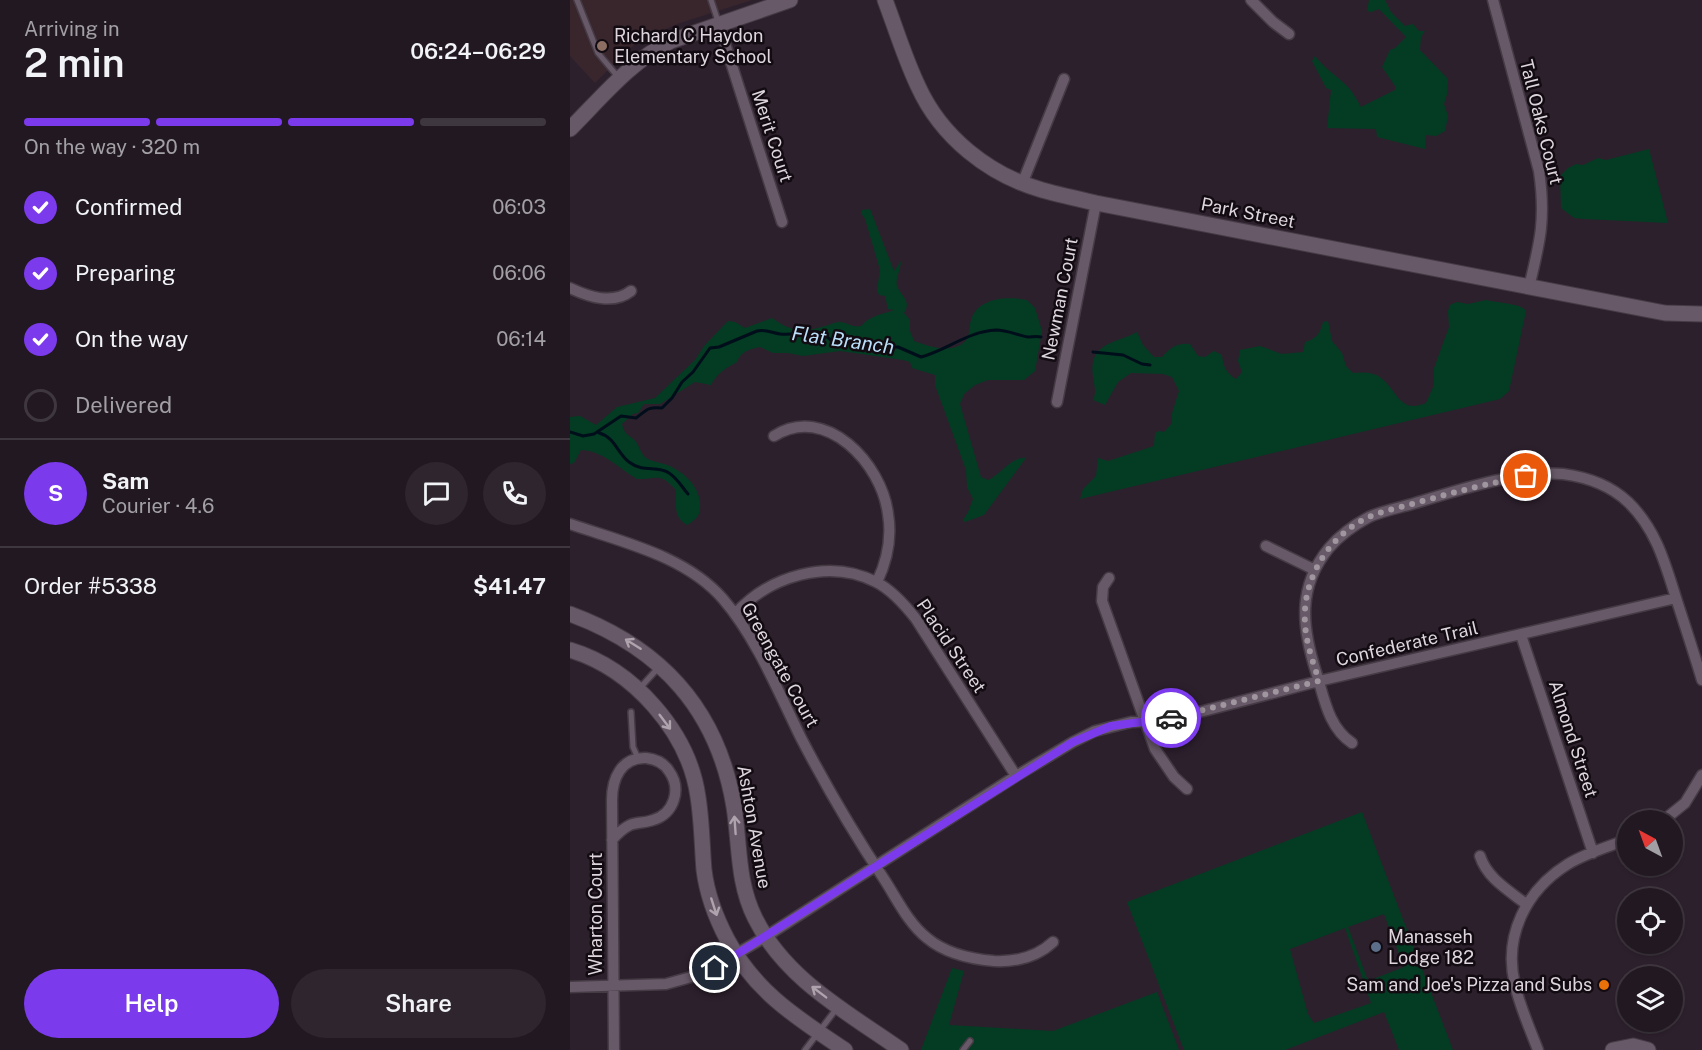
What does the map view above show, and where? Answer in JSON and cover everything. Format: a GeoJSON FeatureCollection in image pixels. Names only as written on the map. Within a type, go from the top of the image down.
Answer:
{"type":"FeatureCollection","features":[{"type":"Feature","properties":{"kind":"street"},"geometry":{"type":"LineString","coordinates":[[570,129],[641,59],[655,49],[671,41],[790,0]]}},
{"type":"Feature","properties":{"kind":"street","name":"Park Street"},"geometry":{"type":"LineString","coordinates":[[885,0],[918,86],[939,122],[976,157],[1022,183],[1041,190],[1096,203],[1529,287],[1665,313],[1702,314]]}},
{"type":"Feature","properties":{"kind":"street"},"geometry":{"type":"LineString","coordinates":[[1251,0],[1289,34]]}},
{"type":"Feature","properties":{"kind":"street","name":"Tall Oaks Court"},"geometry":{"type":"LineString","coordinates":[[1494,0],[1539,171],[1542,194],[1542,236],[1529,287]]}},
{"type":"Feature","properties":{"kind":"street","name":"Merit Court"},"geometry":{"type":"LineString","coordinates":[[719,25],[782,222]]}},
{"type":"Feature","properties":{"kind":"street"},"geometry":{"type":"LineString","coordinates":[[1022,183],[1064,79]]}},
{"type":"Feature","properties":{"kind":"street","name":"Newman Court"},"geometry":{"type":"LineString","coordinates":[[1056,402],[1096,203]]}},
{"type":"Feature","properties":{"kind":"street"},"geometry":{"type":"LineString","coordinates":[[570,288],[588,295],[611,299],[631,291]]}},
{"type":"Feature","properties":{"kind":"street"},"geometry":{"type":"LineString","coordinates":[[774,436],[791,428],[802,426],[822,430],[850,446],[873,470],[886,500],[890,532],[886,559],[877,582]]}},
{"type":"Feature","properties":{"kind":"street"},"geometry":{"type":"LineString","coordinates":[[1352,743],[1344,737],[1330,718],[1307,644],[1305,602],[1315,570],[1329,548],[1342,535],[1371,516],[1526,476],[1561,474],[1594,481],[1622,496],[1630,504],[1653,535],[1661,552],[1702,680]]}},
{"type":"Feature","properties":{"kind":"street","name":"Greengate Court"},"geometry":{"type":"LineString","coordinates":[[570,524],[671,562],[706,582],[735,614],[821,776],[876,867],[915,926],[939,947],[956,955],[978,960],[1000,961],[1019,959],[1039,953],[1053,942]]}},
{"type":"Feature","properties":{"kind":"street"},"geometry":{"type":"LineString","coordinates":[[1266,546],[1315,570]]}},
{"type":"Feature","properties":{"kind":"street","name":"Placid Street"},"geometry":{"type":"LineString","coordinates":[[735,614],[771,585],[806,573],[840,572],[877,582],[904,604],[916,619],[1016,776]]}},
{"type":"Feature","properties":{"kind":"street"},"geometry":{"type":"LineString","coordinates":[[1110,578],[1103,587],[1102,600],[1144,721],[1163,764],[1187,789]]}},
{"type":"Feature","properties":{"kind":"street","name":"Confederate Trail"},"geometry":{"type":"LineString","coordinates":[[570,987],[666,984],[702,974],[876,867],[1016,776],[1084,736],[1111,726],[1188,715],[1319,681],[1676,598]]}},
{"type":"Feature","properties":{"kind":"street","name":"Ashton Avenue"},"geometry":{"type":"LineString","coordinates":[[570,614],[619,636],[661,665],[687,694],[698,710],[723,760],[734,810],[742,883],[754,917],[765,936],[779,956],[797,975],[901,1050]]}},
{"type":"Feature","properties":{"kind":"street","name":"Almond Street"},"geometry":{"type":"LineString","coordinates":[[1521,635],[1593,853]]}},
{"type":"Feature","properties":{"kind":"street"},"geometry":{"type":"LineString","coordinates":[[570,650],[595,660],[614,672],[638,690],[665,720],[690,764],[698,797],[705,872],[710,895],[717,917],[736,954],[766,993],[845,1050]]}},
{"type":"Feature","properties":{"kind":"street","name":"Wharton Court"},"geometry":{"type":"LineString","coordinates":[[612,840],[628,826],[650,821],[664,814],[671,806],[676,786],[667,767],[658,761],[648,758],[631,761],[620,769],[613,782],[612,840],[614,1050]]}},
{"type":"Feature","properties":{"kind":"street"},"geometry":{"type":"LineString","coordinates":[[1676,810],[1685,802],[1702,775]]}},
{"type":"Feature","properties":{"kind":"street"},"geometry":{"type":"LineString","coordinates":[[1538,1050],[1515,987],[1512,972],[1514,934],[1526,904],[1542,884],[1578,858],[1617,843]]}},
{"type":"Feature","properties":{"kind":"street"},"geometry":{"type":"LineString","coordinates":[[1480,856],[1488,872],[1503,887],[1526,904]]}},
{"type":"Feature","properties":{"kind":"street"},"geometry":{"type":"LineString","coordinates":[[1613,1050],[1633,1046],[1648,1050]]}},
{"type":"Feature","properties":{"kind":"lane"},"geometry":{"type":"LineString","coordinates":[[577,0],[598,53],[620,79]]}},
{"type":"Feature","properties":{"kind":"lane"},"geometry":{"type":"LineString","coordinates":[[711,0],[719,25]]}},
{"type":"Feature","properties":{"kind":"lane"},"geometry":{"type":"LineString","coordinates":[[638,690],[661,665]]}},
{"type":"Feature","properties":{"kind":"lane"},"geometry":{"type":"LineString","coordinates":[[631,712],[633,747],[638,758]]}},
{"type":"Feature","properties":{"kind":"lane"},"geometry":{"type":"LineString","coordinates":[[805,1050],[838,1006]]}},
{"type":"Feature","properties":{"kind":"lane"},"geometry":{"type":"LineString","coordinates":[[963,1050],[970,1041]]}},
{"type":"Feature","properties":{"kind":"shaded area","name":"Richard C Haydon Elementary School"},"geometry":{"type":"Polygon","coordinates":[[[570,0],[752,0],[680,23],[641,40],[625,52],[595,83],[570,56],[570,0]]]}},
{"type":"Feature","properties":{"kind":"green space"},"geometry":{"type":"Polygon","coordinates":[[[1369,0],[1385,0],[1391,12],[1405,26],[1413,24],[1419,31],[1425,31],[1421,37],[1420,50],[1448,79],[1444,104],[1448,116],[1445,131],[1436,136],[1426,135],[1425,149],[1377,137],[1376,129],[1327,128],[1331,90],[1326,88],[1312,61],[1315,56],[1349,88],[1361,107],[1395,90],[1395,86],[1382,67],[1390,50],[1406,37],[1379,9],[1367,11],[1369,0]]]}},
{"type":"Feature","properties":{"kind":"green space"},"geometry":{"type":"Polygon","coordinates":[[[1649,149],[1668,223],[1574,218],[1561,208],[1560,176],[1568,168],[1576,164],[1583,165],[1598,158],[1606,160],[1649,149]]]}},
{"type":"Feature","properties":{"kind":"green space"},"geometry":{"type":"Polygon","coordinates":[[[870,209],[894,271],[901,261],[897,286],[907,305],[904,313],[910,320],[910,331],[914,341],[942,348],[962,344],[968,337],[975,312],[994,300],[1011,298],[1027,300],[1035,308],[1042,331],[1035,371],[1024,380],[988,380],[975,385],[964,394],[960,404],[981,477],[988,480],[993,478],[1011,463],[1026,458],[984,515],[965,522],[963,520],[973,499],[967,487],[966,470],[935,385],[935,375],[912,368],[910,362],[903,360],[840,351],[803,356],[773,353],[760,347],[749,350],[741,355],[737,362],[719,374],[711,385],[695,382],[660,404],[644,404],[638,413],[633,414],[622,424],[626,433],[636,442],[646,458],[670,466],[693,484],[699,496],[700,511],[696,519],[687,525],[677,514],[676,490],[666,481],[654,478],[637,479],[604,457],[589,451],[581,450],[574,463],[570,464],[570,417],[580,416],[596,425],[617,407],[655,398],[695,360],[704,346],[728,321],[745,328],[772,318],[791,329],[803,330],[837,322],[861,326],[872,317],[894,310],[888,309],[885,296],[879,295],[877,290],[880,270],[865,219],[861,213],[862,210],[870,209]]]}},
{"type":"Feature","properties":{"kind":"green space"},"geometry":{"type":"Polygon","coordinates":[[[1486,300],[1514,305],[1526,311],[1509,391],[1500,399],[1080,499],[1083,489],[1096,476],[1098,458],[1108,461],[1154,446],[1155,433],[1164,432],[1172,423],[1172,413],[1179,391],[1172,377],[1163,374],[1131,373],[1118,382],[1105,405],[1093,400],[1095,357],[1099,351],[1112,342],[1137,332],[1143,345],[1154,357],[1162,357],[1171,348],[1181,344],[1190,344],[1198,356],[1205,357],[1214,351],[1222,355],[1226,369],[1236,379],[1242,372],[1238,361],[1240,350],[1260,346],[1282,354],[1303,352],[1305,342],[1315,338],[1323,322],[1328,321],[1332,341],[1342,353],[1346,366],[1353,373],[1378,376],[1387,383],[1400,400],[1410,406],[1417,406],[1426,403],[1434,385],[1434,368],[1449,327],[1450,305],[1457,302],[1468,304],[1486,300]]]}},
{"type":"Feature","properties":{"kind":"green space"},"geometry":{"type":"Polygon","coordinates":[[[1362,812],[1453,1050],[1399,1050],[1384,1012],[1285,1050],[1184,1050],[1127,902],[1362,812]],[[1384,914],[1348,927],[1368,981],[1404,967],[1384,914]],[[1345,928],[1290,949],[1308,1014],[1314,1023],[1371,1003],[1345,928]]]}},
{"type":"Feature","properties":{"kind":"green space"},"geometry":{"type":"Polygon","coordinates":[[[952,968],[964,971],[949,1025],[1053,1031],[1157,992],[1179,1050],[921,1050],[952,968]]]}},
{"type":"Feature","properties":{"kind":"waterway","name":"Flat Branch"},"geometry":{"type":"LineString","coordinates":[[570,432],[583,436],[594,434],[621,416],[636,418],[648,409],[662,408],[710,348],[719,347],[757,331],[777,334],[818,332],[834,343],[859,341],[874,347],[898,347],[921,357],[986,331],[1000,330],[1028,337],[1041,337]]}},
{"type":"Feature","properties":{"kind":"waterway","name":"Flat Branch"},"geometry":{"type":"LineString","coordinates":[[1093,352],[1123,355],[1142,364],[1150,365]]}},
{"type":"Feature","properties":{"kind":"waterway"},"geometry":{"type":"LineString","coordinates":[[599,433],[609,438],[629,462],[640,467],[660,469],[669,473],[688,494]]}},
{"type":"Feature","properties":{"kind":"way so far"},"geometry":{"type":"LineString","coordinates":[[1171,718],[1319,681],[1307,644],[1305,602],[1308,588],[1319,562],[1329,548],[1356,525],[1371,516],[1452,492],[1526,476]]}},
{"type":"Feature","properties":{"kind":"place","name":"Richard C Haydon Elementary School"},"geometry":{"type":"Point","coordinates":[602,46]}},
{"type":"Feature","properties":{"kind":"place","name":"Manasseh Lodge 182"},"geometry":{"type":"Point","coordinates":[1376,947]}},
{"type":"Feature","properties":{"kind":"place","name":"Sam and Joe's Pizza and Subs"},"geometry":{"type":"Point","coordinates":[1604,985]}},
{"type":"Feature","properties":{"kind":"route"},"geometry":{"type":"LineString","coordinates":[[715,968],[1073,742],[1111,726],[1171,718]]}}]}
